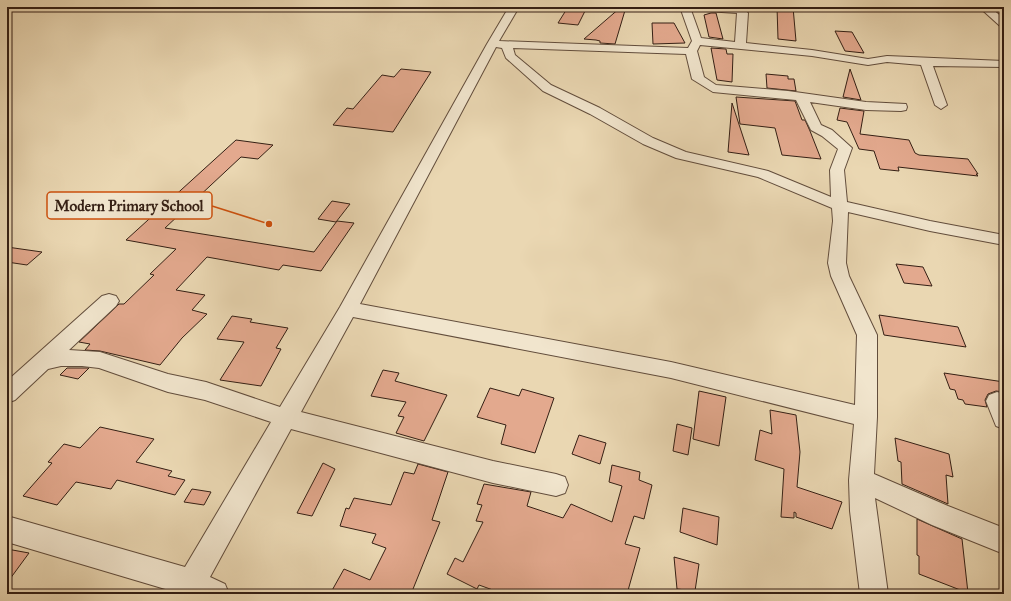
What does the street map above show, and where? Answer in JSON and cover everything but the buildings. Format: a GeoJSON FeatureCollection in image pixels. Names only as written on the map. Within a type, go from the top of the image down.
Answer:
{"type":"FeatureCollection","features":[{"type":"Feature","properties":{"kind":"street"},"geometry":{"type":"LineString","coordinates":[[7,529],[197,590],[286,418],[499,44],[514,7]]}},
{"type":"Feature","properties":{"kind":"street"},"geometry":{"type":"LineString","coordinates":[[685,7],[694,46],[698,79],[713,88],[801,97],[866,106],[901,107]]}},
{"type":"Feature","properties":{"kind":"street"},"geometry":{"type":"LineString","coordinates":[[688,7],[736,9],[743,13],[740,45]]}},
{"type":"Feature","properties":{"kind":"street"},"geometry":{"type":"LineString","coordinates":[[984,7],[1004,24]]}},
{"type":"Feature","properties":{"kind":"street"},"geometry":{"type":"LineString","coordinates":[[499,44],[740,45],[868,62],[887,59],[926,62],[1004,64]]}},
{"type":"Feature","properties":{"kind":"street"},"geometry":{"type":"LineString","coordinates":[[499,44],[510,56],[547,88],[567,99],[595,111],[648,140],[681,155],[763,174],[814,196],[840,205],[930,226],[1004,240]]}},
{"type":"Feature","properties":{"kind":"street"},"geometry":{"type":"LineString","coordinates":[[926,62],[941,105]]}},
{"type":"Feature","properties":{"kind":"street"},"geometry":{"type":"LineString","coordinates":[[801,97],[816,127],[827,133],[845,148],[837,170],[841,221],[837,263],[840,276],[867,335],[866,417],[861,480],[863,511],[874,594]]}},
{"type":"Feature","properties":{"kind":"street"},"geometry":{"type":"LineString","coordinates":[[7,394],[109,300]]}},
{"type":"Feature","properties":{"kind":"street"},"geometry":{"type":"LineString","coordinates":[[348,309],[684,373],[866,417]]}},
{"type":"Feature","properties":{"kind":"street"},"geometry":{"type":"LineString","coordinates":[[41,363],[68,358],[100,360],[168,382],[213,393],[286,418],[493,472],[556,485]]}},
{"type":"Feature","properties":{"kind":"street"},"geometry":{"type":"LineString","coordinates":[[861,480],[941,516],[1004,540]]}},
{"type":"Feature","properties":{"kind":"place","name":"Modern Primary School"},"geometry":{"type":"Point","coordinates":[269,224]}}]}
